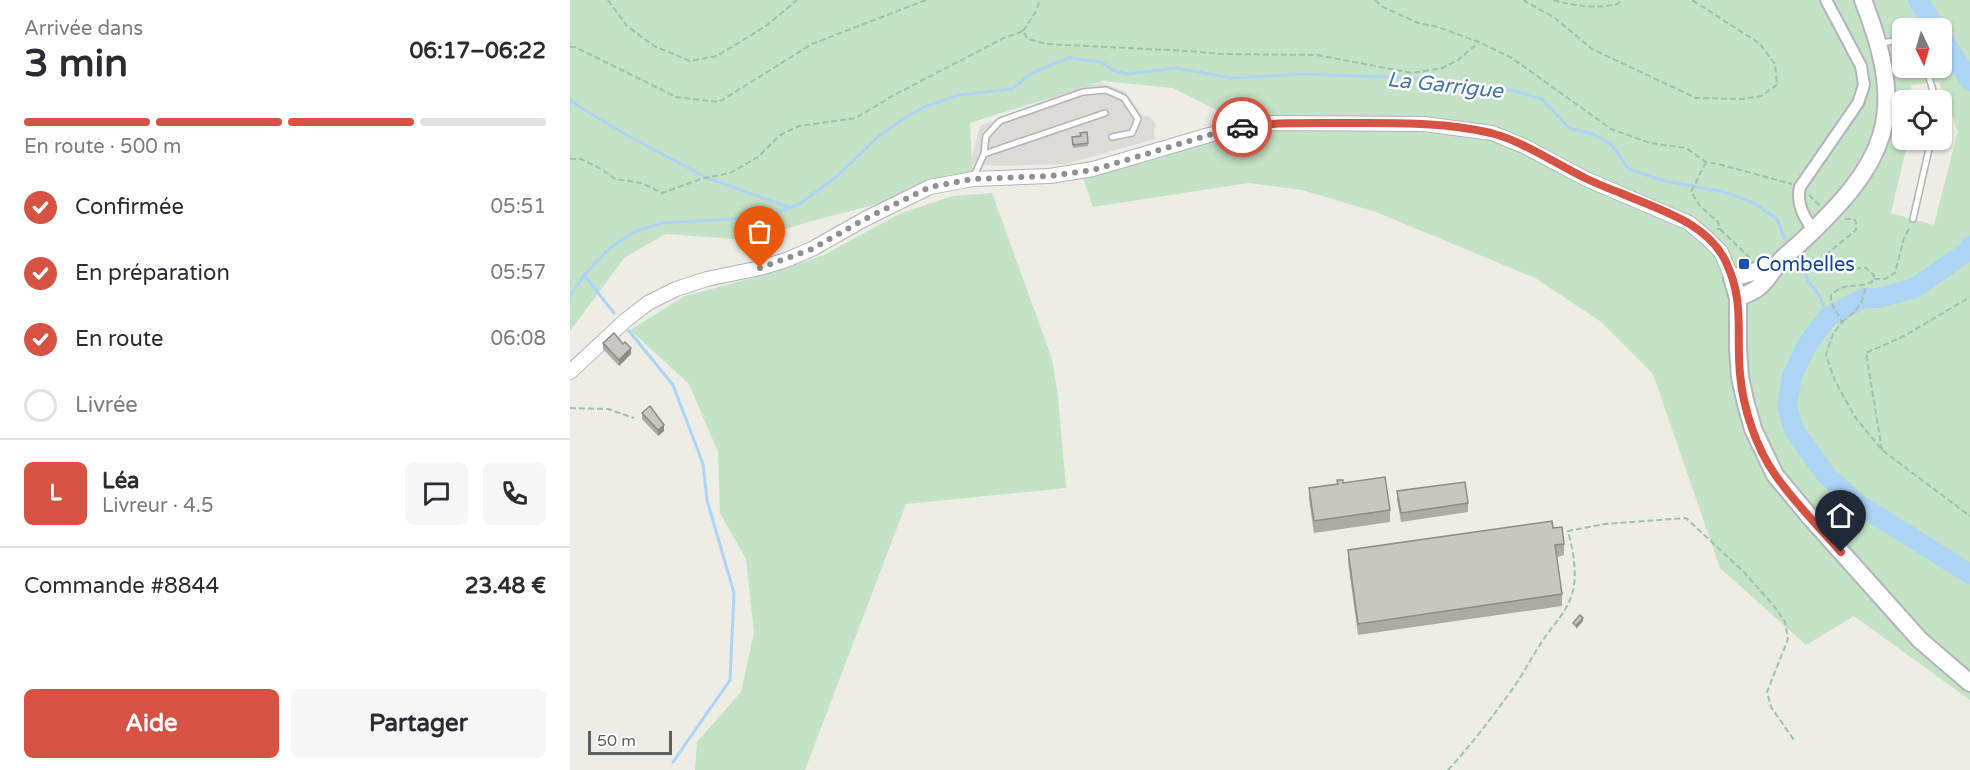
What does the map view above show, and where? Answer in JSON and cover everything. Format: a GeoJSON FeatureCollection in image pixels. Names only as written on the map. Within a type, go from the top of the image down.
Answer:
{"type":"FeatureCollection","features":[{"type":"Feature","properties":{"kind":"main road"},"geometry":{"type":"LineString","coordinates":[[1738,298],[1756,290],[1768,279],[1781,261],[1846,197],[1874,156],[1881,138],[1887,109],[1886,75],[1863,0]]}},
{"type":"Feature","properties":{"kind":"main road"},"geometry":{"type":"LineString","coordinates":[[1781,261],[1732,278],[1738,298],[1740,377],[1756,436],[1775,475],[1817,526],[1920,640],[1970,683]]}},
{"type":"Feature","properties":{"kind":"street"},"geometry":{"type":"LineString","coordinates":[[1813,231],[1799,205],[1800,187],[1858,103],[1864,85],[1861,66],[1826,0]]}},
{"type":"Feature","properties":{"kind":"street"},"geometry":{"type":"LineString","coordinates":[[570,372],[626,320],[657,298],[707,279],[786,260],[812,249],[865,219],[930,187],[973,179],[1050,176],[1093,170],[1209,135],[1271,123],[1424,124],[1492,133],[1524,146],[1586,179],[1689,223],[1721,252],[1732,278]]}},
{"type":"Feature","properties":{"kind":"lane"},"geometry":{"type":"LineString","coordinates":[[1878,43],[1892,41]]}},
{"type":"Feature","properties":{"kind":"lane"},"geometry":{"type":"LineString","coordinates":[[973,179],[984,154],[986,136],[1000,121],[1083,92],[1106,90],[1124,98],[1138,119],[1132,133],[1112,137]]}},
{"type":"Feature","properties":{"kind":"lane"},"geometry":{"type":"LineString","coordinates":[[984,154],[1105,112]]}},
{"type":"Feature","properties":{"kind":"lane"},"geometry":{"type":"LineString","coordinates":[[1913,219],[1929,150]]}},
{"type":"Feature","properties":{"kind":"path"},"geometry":{"type":"LineString","coordinates":[[608,0],[627,26],[654,46],[690,61],[717,56],[766,26],[797,0]]}},
{"type":"Feature","properties":{"kind":"path"},"geometry":{"type":"LineString","coordinates":[[570,47],[575,47],[676,97],[719,102],[812,44],[926,0]]}},
{"type":"Feature","properties":{"kind":"path"},"geometry":{"type":"LineString","coordinates":[[570,159],[581,159],[615,179],[642,183],[662,193],[701,179],[730,173],[758,157],[780,135],[799,126],[856,118],[892,96],[1004,38],[1023,32],[1040,0]]}},
{"type":"Feature","properties":{"kind":"path"},"geometry":{"type":"LineString","coordinates":[[1376,0],[1383,7],[1418,23],[1438,27],[1479,42],[1512,58],[1611,129],[1650,143],[1686,148],[1706,162],[1800,187],[1829,215],[1854,219],[1856,222],[1856,230],[1828,253],[1826,260],[1828,267],[1832,269],[1866,268],[1874,275],[1874,279]]}},
{"type":"Feature","properties":{"kind":"path"},"geometry":{"type":"LineString","coordinates":[[1523,0],[1555,18],[1592,49],[1696,98],[1742,99],[1761,96],[1777,84],[1775,64],[1760,43],[1692,0]]}},
{"type":"Feature","properties":{"kind":"path"},"geometry":{"type":"LineString","coordinates":[[1552,0],[1582,7],[1617,4],[1620,0]]}},
{"type":"Feature","properties":{"kind":"path"},"geometry":{"type":"LineString","coordinates":[[1023,32],[1028,39],[1047,44],[1222,54],[1317,55],[1412,73],[1442,68],[1458,60],[1479,42]]}},
{"type":"Feature","properties":{"kind":"path"},"geometry":{"type":"LineString","coordinates":[[1706,162],[1691,192],[1700,206],[1718,222],[1720,230]]}},
{"type":"Feature","properties":{"kind":"path"},"geometry":{"type":"LineString","coordinates":[[1842,321],[1831,302],[1831,295],[1841,286],[1865,285],[1874,279],[1885,279],[1894,273],[1904,238],[1910,230],[1913,219]]}},
{"type":"Feature","properties":{"kind":"path"},"geometry":{"type":"LineString","coordinates":[[1715,229],[1720,230],[1750,258],[1781,261]]}},
{"type":"Feature","properties":{"kind":"path"},"geometry":{"type":"LineString","coordinates":[[1865,285],[1864,298],[1854,313],[1842,321],[1833,334],[1826,355],[1835,381],[1855,417],[1882,450],[1970,516]]}},
{"type":"Feature","properties":{"kind":"path"},"geometry":{"type":"LineString","coordinates":[[1882,450],[1866,353],[1904,336],[1970,297]]}},
{"type":"Feature","properties":{"kind":"path"},"geometry":{"type":"LineString","coordinates":[[570,408],[608,409],[634,418]]}},
{"type":"Feature","properties":{"kind":"path"},"geometry":{"type":"LineString","coordinates":[[1448,770],[1468,748],[1508,695],[1546,636],[1560,620],[1573,593],[1572,545],[1568,531],[1605,524],[1686,518],[1743,571],[1767,597],[1785,622],[1788,639],[1767,692],[1771,707],[1794,740]]}},
{"type":"Feature","properties":{"kind":"shaded area"},"geometry":{"type":"Polygon","coordinates":[[[1101,83],[1125,91],[1142,115],[1150,117],[1156,125],[1155,139],[1065,164],[1002,166],[970,164],[980,126],[1077,87],[1101,83]]]}},
{"type":"Feature","properties":{"kind":"green space"},"geometry":{"type":"Polygon","coordinates":[[[570,0],[1970,0],[1970,700],[1854,616],[1806,645],[1720,568],[1653,374],[1600,321],[1535,278],[1376,212],[1302,190],[1248,183],[1093,207],[1083,178],[1143,163],[1225,137],[1217,110],[1173,88],[1103,81],[970,123],[973,179],[748,240],[666,234],[625,257],[570,331],[570,0]],[[1939,82],[1911,85],[1911,90],[1892,90],[1892,150],[1906,150],[1891,213],[1934,225],[1958,131],[1952,116],[1952,90],[1942,90],[1939,82]]]}},
{"type":"Feature","properties":{"kind":"green space"},"geometry":{"type":"Polygon","coordinates":[[[992,193],[1052,359],[1058,397],[1066,488],[906,504],[805,770],[695,770],[697,742],[741,692],[754,632],[746,559],[720,513],[718,452],[689,384],[630,330],[685,296],[768,274],[824,255],[899,214],[952,196],[992,193]]]}},
{"type":"Feature","properties":{"kind":"building"},"geometry":{"type":"Polygon","coordinates":[[[1087,132],[1088,143],[1073,145],[1072,137],[1081,136],[1080,133],[1087,132]]]}},
{"type":"Feature","properties":{"kind":"building"},"geometry":{"type":"Polygon","coordinates":[[[614,333],[623,344],[625,342],[631,348],[619,360],[603,343],[614,333]]]}},
{"type":"Feature","properties":{"kind":"building"},"geometry":{"type":"Polygon","coordinates":[[[650,406],[664,425],[658,430],[642,413],[650,406]]]}},
{"type":"Feature","properties":{"kind":"building"},"geometry":{"type":"Polygon","coordinates":[[[1385,477],[1390,510],[1314,521],[1309,488],[1338,484],[1337,480],[1343,480],[1343,483],[1385,477]]]}},
{"type":"Feature","properties":{"kind":"building"},"geometry":{"type":"Polygon","coordinates":[[[1465,482],[1468,503],[1401,513],[1397,491],[1465,482]]]}},
{"type":"Feature","properties":{"kind":"building"},"geometry":{"type":"Polygon","coordinates":[[[1552,521],[1553,528],[1562,527],[1564,544],[1555,545],[1562,594],[1358,624],[1348,550],[1552,521]]]}},
{"type":"Feature","properties":{"kind":"building"},"geometry":{"type":"Polygon","coordinates":[[[1580,615],[1583,618],[1576,626],[1573,623],[1580,615]]]}},
{"type":"Feature","properties":{"kind":"waterway"},"geometry":{"type":"LineString","coordinates":[[1918,0],[1930,18]]}},
{"type":"Feature","properties":{"kind":"waterway"},"geometry":{"type":"LineString","coordinates":[[1952,53],[1970,81]]}},
{"type":"Feature","properties":{"kind":"waterway","name":"La Garrigue"},"geometry":{"type":"LineString","coordinates":[[570,296],[584,275],[610,248],[634,232],[661,223],[752,218],[776,213],[801,203],[836,177],[879,136],[924,107],[959,95],[1012,89],[1032,73],[1068,58],[1101,62],[1114,71],[1129,74],[1176,68],[1232,78],[1305,74],[1412,78],[1511,90],[1542,99],[1569,128],[1593,134],[1611,144],[1629,169],[1664,181],[1724,192],[1754,203],[1777,219],[1785,240],[1790,245]]}},
{"type":"Feature","properties":{"kind":"waterway"},"geometry":{"type":"LineString","coordinates":[[570,99],[625,134],[707,178],[788,207]]}},
{"type":"Feature","properties":{"kind":"waterway"},"geometry":{"type":"LineString","coordinates":[[1970,246],[1968,251],[1915,288],[1878,298],[1864,298],[1828,317],[1807,345],[1792,376],[1787,406],[1794,430],[1827,476],[1858,504],[1970,574]]}},
{"type":"Feature","properties":{"kind":"waterway","name":"La Garrigue"},"geometry":{"type":"LineString","coordinates":[[1796,253],[1828,317]]}},
{"type":"Feature","properties":{"kind":"waterway"},"geometry":{"type":"LineString","coordinates":[[584,275],[614,313]]}},
{"type":"Feature","properties":{"kind":"waterway"},"geometry":{"type":"LineString","coordinates":[[629,331],[673,385],[703,464],[707,500],[734,593],[730,680],[673,762]]}},
{"type":"Feature","properties":{"kind":"way so far"},"geometry":{"type":"LineString","coordinates":[[760,268],[812,249],[865,219],[930,187],[973,179],[1050,176],[1093,170],[1242,127]]}},
{"type":"Feature","properties":{"kind":"place","name":"Combelles"},"geometry":{"type":"Point","coordinates":[1744,264]}},
{"type":"Feature","properties":{"kind":"route"},"geometry":{"type":"LineString","coordinates":[[1242,127],[1271,123],[1424,124],[1492,133],[1524,146],[1586,179],[1689,223],[1721,252],[1732,278],[1738,298],[1740,377],[1753,429],[1762,451],[1775,475],[1841,552]]}}]}
